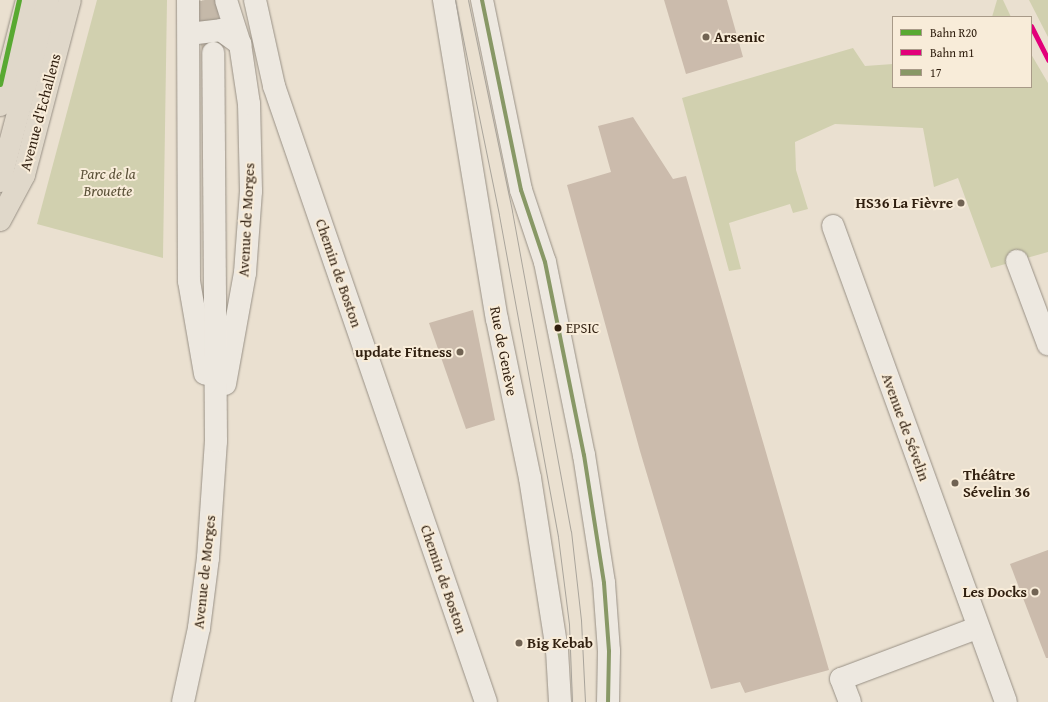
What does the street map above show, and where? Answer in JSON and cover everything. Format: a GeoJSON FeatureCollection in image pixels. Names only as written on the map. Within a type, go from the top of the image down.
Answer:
{"type":"FeatureCollection","features":[{"type":"Feature","properties":{"kind":"main road"},"geometry":{"type":"LineString","coordinates":[[0,104],[27,0]]}},
{"type":"Feature","properties":{"kind":"main road"},"geometry":{"type":"LineString","coordinates":[[0,181],[48,0]]}},
{"type":"Feature","properties":{"kind":"main road","name":"Avenue d'Echallens"},"geometry":{"type":"LineString","coordinates":[[0,220],[24,175],[70,0]]}},
{"type":"Feature","properties":{"kind":"street","name":"Avenue de Morges"},"geometry":{"type":"LineString","coordinates":[[188,0],[189,281],[216,440]]}},
{"type":"Feature","properties":{"kind":"street","name":"Avenue de Morges"},"geometry":{"type":"LineString","coordinates":[[216,440],[244,273],[251,191],[249,104],[240,44],[226,0]]}},
{"type":"Feature","properties":{"kind":"street","name":"Chemin de Boston"},"geometry":{"type":"LineString","coordinates":[[255,0],[274,86],[486,702]]}},
{"type":"Feature","properties":{"kind":"street","name":"Rue de Genève"},"geometry":{"type":"LineString","coordinates":[[444,0],[497,319],[530,478],[556,650],[560,702]]}},
{"type":"Feature","properties":{"kind":"street"},"geometry":{"type":"LineString","coordinates":[[482,0],[520,190],[545,262],[584,455],[604,583],[609,651],[608,702]]}},
{"type":"Feature","properties":{"kind":"street"},"geometry":{"type":"LineString","coordinates":[[189,34],[221,30],[240,44]]}},
{"type":"Feature","properties":{"kind":"street","name":"Avenue de Morges"},"geometry":{"type":"LineString","coordinates":[[183,702],[198,628],[208,558],[216,440],[213,53]]}},
{"type":"Feature","properties":{"kind":"street","name":"Avenue de Sévelin"},"geometry":{"type":"LineString","coordinates":[[833,226],[977,628],[1006,702]]}},
{"type":"Feature","properties":{"kind":"street"},"geometry":{"type":"LineString","coordinates":[[1017,261],[1048,344]]}},
{"type":"Feature","properties":{"kind":"street"},"geometry":{"type":"LineString","coordinates":[[850,702],[841,679],[977,628]]}},
{"type":"Feature","properties":{"kind":"green space","name":"Parc de la Brouette"},"geometry":{"type":"Polygon","coordinates":[[[97,0],[167,0],[163,258],[37,224],[97,0]]]}},
{"type":"Feature","properties":{"kind":"green space"},"geometry":{"type":"Polygon","coordinates":[[[997,0],[1003,0],[1011,16],[992,16],[997,0]]]}},
{"type":"Feature","properties":{"kind":"green space"},"geometry":{"type":"Polygon","coordinates":[[[1029,0],[1048,0],[1048,37],[1029,0]]]}},
{"type":"Feature","properties":{"kind":"green space"},"geometry":{"type":"Polygon","coordinates":[[[853,48],[865,66],[892,64],[892,88],[1032,88],[1032,56],[1048,83],[1048,252],[991,268],[958,178],[934,187],[923,128],[835,124],[795,142],[796,170],[808,209],[793,213],[790,204],[729,223],[741,269],[729,271],[682,98],[853,48]]]}},
{"type":"Feature","properties":{"kind":"building","name":"Arsenic"},"geometry":{"type":"Polygon","coordinates":[[[664,0],[727,0],[743,57],[686,74],[664,0]]]}},
{"type":"Feature","properties":{"kind":"building","name":"EPSIC"},"geometry":{"type":"Polygon","coordinates":[[[633,117],[673,179],[686,176],[829,670],[745,693],[740,682],[711,689],[640,451],[567,185],[611,172],[598,126],[633,117]]]}},
{"type":"Feature","properties":{"kind":"building","name":"update Fitness"},"geometry":{"type":"Polygon","coordinates":[[[473,310],[495,420],[466,429],[429,323],[473,310]]]}},
{"type":"Feature","properties":{"kind":"building","name":"Les Docks"},"geometry":{"type":"Polygon","coordinates":[[[1048,550],[1048,658],[1046,658],[1010,564],[1048,550]]]}},
{"type":"Feature","properties":{"kind":"tunnel"},"geometry":{"type":"LineString","coordinates":[[205,0],[213,50]]}},
{"type":"Feature","properties":{"kind":"tram line"},"geometry":{"type":"LineString","coordinates":[[455,0],[499,215],[558,537],[569,624],[572,702]]}},
{"type":"Feature","properties":{"kind":"tram line"},"geometry":{"type":"LineString","coordinates":[[468,0],[512,211],[571,531],[581,620],[585,702]]}},
{"type":"Feature","properties":{"kind":"rail line","name":"R20"},"geometry":{"type":"LineString","coordinates":[[0,84],[19,0]]}},
{"type":"Feature","properties":{"kind":"rail line","name":"m1"},"geometry":{"type":"LineString","coordinates":[[1032,28],[1048,60]]}},
{"type":"Feature","properties":{"kind":"transit line","name":"17"},"geometry":{"type":"LineString","coordinates":[[482,0],[521,190],[545,262],[584,455],[604,583],[609,651],[608,702]]}},
{"type":"Feature","properties":{"kind":"place","name":"Arsenic"},"geometry":{"type":"Point","coordinates":[706,37]}},
{"type":"Feature","properties":{"kind":"place","name":"HS36 La Fièvre"},"geometry":{"type":"Point","coordinates":[961,203]}},
{"type":"Feature","properties":{"kind":"place","name":"EPSIC"},"geometry":{"type":"Point","coordinates":[558,328]}},
{"type":"Feature","properties":{"kind":"place","name":"update Fitness"},"geometry":{"type":"Point","coordinates":[460,352]}},
{"type":"Feature","properties":{"kind":"place","name":"Théâtre Sévelin 36"},"geometry":{"type":"Point","coordinates":[955,483]}},
{"type":"Feature","properties":{"kind":"place","name":"Les Docks"},"geometry":{"type":"Point","coordinates":[1035,592]}},
{"type":"Feature","properties":{"kind":"place","name":"Big Kebab"},"geometry":{"type":"Point","coordinates":[519,643]}}]}
